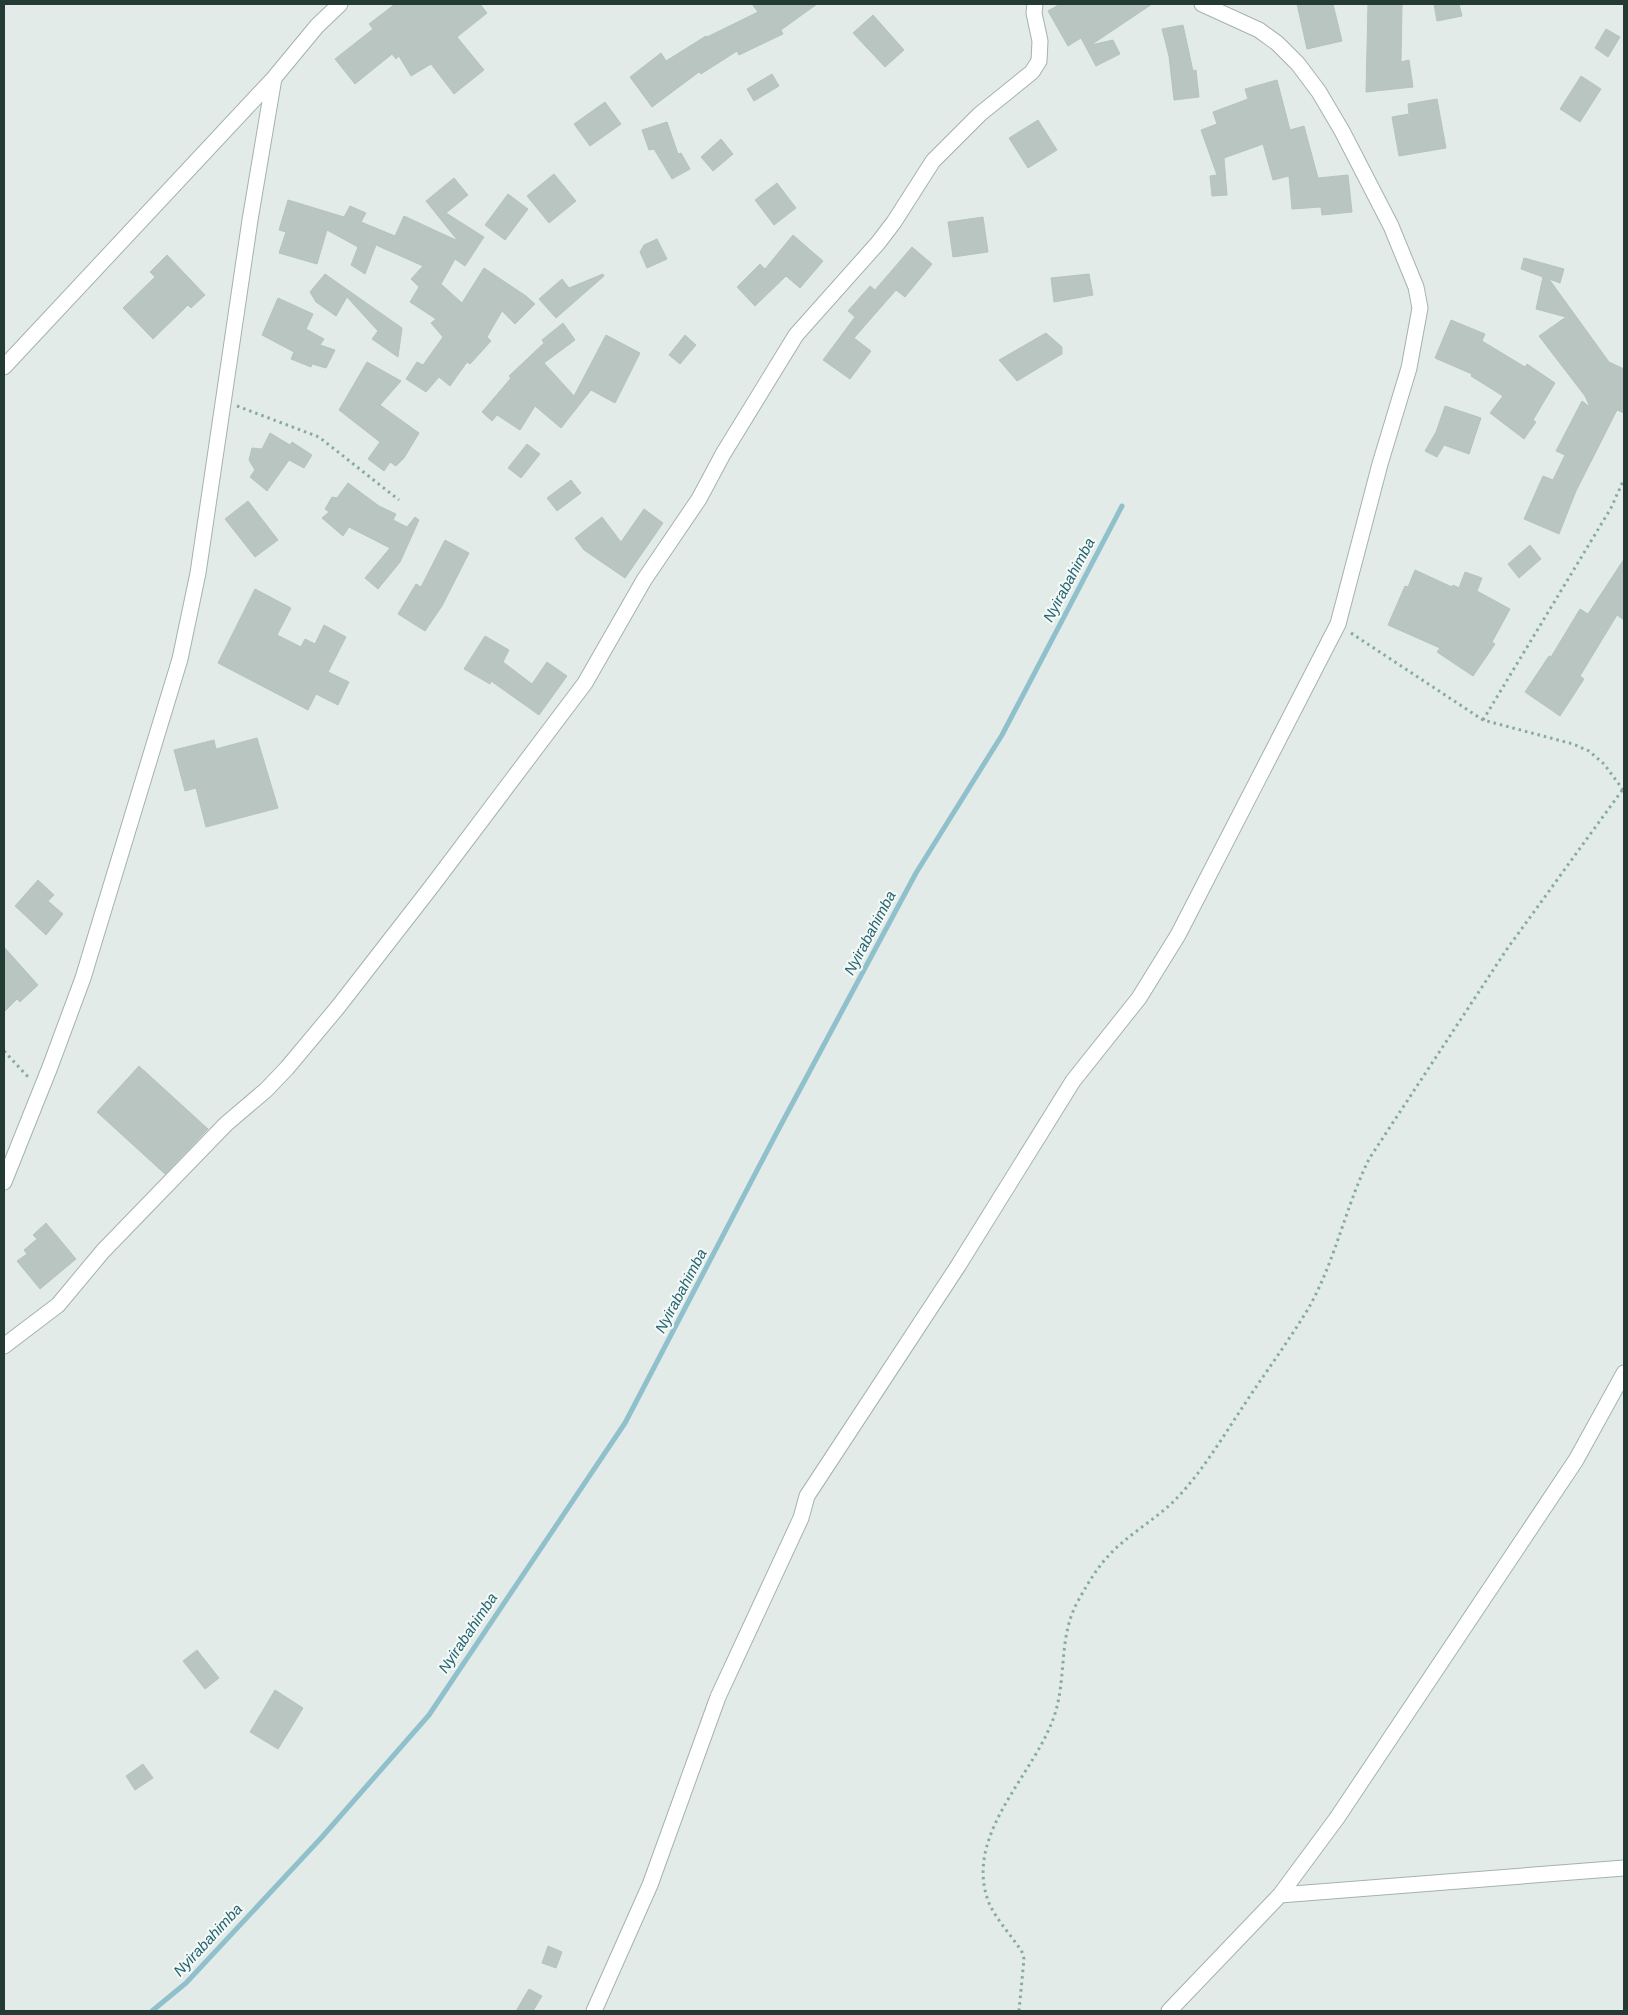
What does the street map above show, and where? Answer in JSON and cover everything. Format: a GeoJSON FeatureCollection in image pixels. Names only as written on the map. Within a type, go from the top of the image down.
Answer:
{"type":"FeatureCollection","features":[{"type":"Feature","properties":{"kind":"street"},"geometry":{"type":"LineString","coordinates":[[4,367],[274,78],[317,26],[339,4]]}},
{"type":"Feature","properties":{"kind":"street"},"geometry":{"type":"LineString","coordinates":[[4,1346],[58,1305],[109,1245],[226,1124],[266,1090],[287,1068],[338,1007],[432,886],[585,683],[644,580],[699,499],[723,454],[796,335],[878,243],[933,161],[980,114],[1032,72],[1039,61],[1040,41],[1034,13],[1035,4]]}},
{"type":"Feature","properties":{"kind":"street"},"geometry":{"type":"LineString","coordinates":[[594,2011],[650,1884],[718,1697],[801,1518],[807,1496],[963,1258],[1074,1082],[1139,998],[1178,935],[1338,624],[1380,464],[1409,368],[1420,308],[1416,287],[1391,226],[1368,178],[1319,92],[1298,64],[1277,43],[1259,30],[1202,4]]}},
{"type":"Feature","properties":{"kind":"street"},"geometry":{"type":"LineString","coordinates":[[4,1182],[83,978],[180,660],[198,573],[251,211],[274,78]]}},
{"type":"Feature","properties":{"kind":"street"},"geometry":{"type":"LineString","coordinates":[[1170,2011],[1280,1895],[1337,1818],[1570,1468],[1624,1373]]}},
{"type":"Feature","properties":{"kind":"street"},"geometry":{"type":"LineString","coordinates":[[1280,1895],[1624,1868]]}},
{"type":"Feature","properties":{"kind":"path"},"geometry":{"type":"LineString","coordinates":[[224,402],[319,437],[399,500]]}},
{"type":"Feature","properties":{"kind":"path"},"geometry":{"type":"LineString","coordinates":[[1483,720],[1611,508],[1624,479]]}},
{"type":"Feature","properties":{"kind":"path"},"geometry":{"type":"LineString","coordinates":[[1019,2011],[1024,1959],[1022,1952],[990,1905],[982,1883],[983,1862],[1000,1814],[1052,1722],[1061,1689],[1065,1642],[1076,1604],[1095,1572],[1113,1550],[1173,1502],[1197,1474],[1222,1438],[1308,1308],[1325,1273],[1368,1159],[1507,949],[1623,790],[1604,764],[1589,752],[1573,744],[1483,720],[1338,624]]}},
{"type":"Feature","properties":{"kind":"path"},"geometry":{"type":"LineString","coordinates":[[4,1051],[41,1090]]}},
{"type":"Feature","properties":{"kind":"building"},"geometry":{"type":"Polygon","coordinates":[[[395,4],[480,4],[487,13],[457,37],[484,70],[454,94],[431,64],[411,76],[399,56],[396,59],[392,54],[355,84],[335,59],[373,29],[369,24],[395,4]]]}},
{"type":"Feature","properties":{"kind":"building"},"geometry":{"type":"Polygon","coordinates":[[[752,4],[817,4],[781,30],[783,34],[739,55],[737,51],[701,74],[699,72],[652,107],[630,77],[661,53],[666,61],[706,36],[758,12],[752,4]]]}},
{"type":"Feature","properties":{"kind":"building"},"geometry":{"type":"Polygon","coordinates":[[[1060,4],[1152,4],[1091,45],[1113,40],[1120,54],[1096,66],[1081,38],[1068,46],[1048,11],[1060,4]]]}},
{"type":"Feature","properties":{"kind":"building"},"geometry":{"type":"Polygon","coordinates":[[[1297,4],[1333,4],[1342,41],[1307,49],[1297,4]]]}},
{"type":"Feature","properties":{"kind":"building"},"geometry":{"type":"Polygon","coordinates":[[[1368,4],[1402,4],[1401,62],[1409,60],[1413,87],[1366,92],[1368,4]]]}},
{"type":"Feature","properties":{"kind":"building"},"geometry":{"type":"Polygon","coordinates":[[[1434,4],[1459,4],[1462,16],[1437,21],[1434,4]]]}},
{"type":"Feature","properties":{"kind":"building"},"geometry":{"type":"Polygon","coordinates":[[[873,15],[904,50],[885,67],[853,33],[873,15]]]}},
{"type":"Feature","properties":{"kind":"building"},"geometry":{"type":"Polygon","coordinates":[[[1183,25],[1193,71],[1196,70],[1199,97],[1174,100],[1169,56],[1162,29],[1183,25]]]}},
{"type":"Feature","properties":{"kind":"building"},"geometry":{"type":"Polygon","coordinates":[[[1606,29],[1620,37],[1608,57],[1595,48],[1606,29]]]}},
{"type":"Feature","properties":{"kind":"building"},"geometry":{"type":"Polygon","coordinates":[[[772,74],[779,86],[754,101],[747,89],[772,74]]]}},
{"type":"Feature","properties":{"kind":"building"},"geometry":{"type":"Polygon","coordinates":[[[1581,76],[1601,89],[1580,122],[1560,109],[1581,76]]]}},
{"type":"Feature","properties":{"kind":"building"},"geometry":{"type":"Polygon","coordinates":[[[1277,80],[1290,130],[1304,126],[1318,178],[1348,175],[1352,212],[1322,215],[1321,207],[1292,209],[1289,176],[1273,180],[1263,144],[1224,158],[1227,195],[1212,196],[1210,176],[1217,175],[1201,130],[1217,124],[1213,112],[1248,99],[1245,89],[1277,80]]]}},
{"type":"Feature","properties":{"kind":"building"},"geometry":{"type":"Polygon","coordinates":[[[1437,99],[1446,148],[1399,156],[1392,117],[1409,114],[1408,104],[1437,99]]]}},
{"type":"Feature","properties":{"kind":"building"},"geometry":{"type":"Polygon","coordinates":[[[605,102],[621,124],[590,146],[574,124],[605,102]]]}},
{"type":"Feature","properties":{"kind":"building"},"geometry":{"type":"Polygon","coordinates":[[[1038,120],[1057,150],[1028,168],[1009,138],[1038,120]]]}},
{"type":"Feature","properties":{"kind":"building"},"geometry":{"type":"Polygon","coordinates":[[[667,122],[678,154],[681,153],[690,169],[672,179],[654,149],[649,150],[642,130],[667,122]]]}},
{"type":"Feature","properties":{"kind":"building"},"geometry":{"type":"Polygon","coordinates":[[[721,139],[733,154],[713,171],[701,157],[721,139]]]}},
{"type":"Feature","properties":{"kind":"building"},"geometry":{"type":"Polygon","coordinates":[[[554,174],[576,201],[549,223],[527,196],[554,174]]]}},
{"type":"Feature","properties":{"kind":"building"},"geometry":{"type":"Polygon","coordinates":[[[454,178],[468,195],[446,213],[484,237],[465,266],[455,259],[441,284],[462,303],[484,268],[535,304],[515,324],[502,311],[487,337],[491,341],[470,364],[467,362],[450,386],[439,377],[426,392],[406,379],[417,362],[423,365],[443,337],[431,323],[436,319],[410,302],[419,287],[411,279],[423,266],[376,245],[365,274],[351,265],[358,247],[327,230],[317,264],[279,253],[286,232],[279,230],[288,200],[344,217],[350,206],[366,213],[361,222],[395,236],[404,216],[458,241],[426,201],[454,178]]]}},
{"type":"Feature","properties":{"kind":"building"},"geometry":{"type":"Polygon","coordinates":[[[777,183],[796,208],[774,225],[755,200],[777,183]]]}},
{"type":"Feature","properties":{"kind":"building"},"geometry":{"type":"Polygon","coordinates":[[[508,194],[528,209],[505,240],[485,225],[508,194]]]}},
{"type":"Feature","properties":{"kind":"building"},"geometry":{"type":"Polygon","coordinates":[[[983,217],[988,252],[953,257],[948,222],[983,217]]]}},
{"type":"Feature","properties":{"kind":"building"},"geometry":{"type":"Polygon","coordinates":[[[793,235],[823,261],[800,288],[786,276],[755,306],[737,287],[760,264],[765,269],[793,235]]]}},
{"type":"Feature","properties":{"kind":"building"},"geometry":{"type":"Polygon","coordinates":[[[657,239],[667,259],[647,268],[640,252],[644,245],[657,239]]]}},
{"type":"Feature","properties":{"kind":"building"},"geometry":{"type":"Polygon","coordinates":[[[912,247],[932,264],[905,297],[896,290],[854,338],[871,351],[850,379],[823,360],[855,317],[848,311],[870,286],[875,290],[912,247]]]}},
{"type":"Feature","properties":{"kind":"building"},"geometry":{"type":"Polygon","coordinates":[[[167,255],[205,295],[191,308],[188,305],[153,339],[123,308],[155,277],[150,272],[167,255]]]}},
{"type":"Feature","properties":{"kind":"building"},"geometry":{"type":"Polygon","coordinates":[[[1524,258],[1564,269],[1560,283],[1549,279],[1609,362],[1624,369],[1624,413],[1617,410],[1576,491],[1559,534],[1524,519],[1543,476],[1553,480],[1565,455],[1556,451],[1582,401],[1590,407],[1585,396],[1539,336],[1566,317],[1536,309],[1543,277],[1521,269],[1524,258]]]}},
{"type":"Feature","properties":{"kind":"building"},"geometry":{"type":"Polygon","coordinates":[[[325,274],[402,328],[398,357],[372,339],[378,331],[347,297],[336,316],[316,302],[310,292],[325,274]]]}},
{"type":"Feature","properties":{"kind":"building"},"geometry":{"type":"Polygon","coordinates":[[[603,274],[604,276],[556,318],[539,299],[562,279],[569,288],[603,274]]]}},
{"type":"Feature","properties":{"kind":"building"},"geometry":{"type":"Polygon","coordinates":[[[1089,274],[1093,295],[1054,302],[1051,278],[1089,274]]]}},
{"type":"Feature","properties":{"kind":"building"},"geometry":{"type":"Polygon","coordinates":[[[278,298],[313,314],[306,329],[324,339],[320,345],[335,350],[326,368],[312,364],[311,367],[291,359],[294,352],[262,335],[278,298]]]}},
{"type":"Feature","properties":{"kind":"building"},"geometry":{"type":"Polygon","coordinates":[[[1451,320],[1485,334],[1482,341],[1525,367],[1527,364],[1555,383],[1533,420],[1536,422],[1524,439],[1490,413],[1503,396],[1471,376],[1472,374],[1435,358],[1451,320]]]}},
{"type":"Feature","properties":{"kind":"building"},"geometry":{"type":"Polygon","coordinates":[[[563,323],[575,340],[544,363],[574,396],[606,335],[640,353],[615,403],[591,390],[561,428],[535,406],[520,430],[497,415],[492,421],[482,412],[511,378],[509,376],[544,343],[542,340],[563,323]]]}},
{"type":"Feature","properties":{"kind":"building"},"geometry":{"type":"Polygon","coordinates":[[[1046,333],[1062,347],[1062,354],[1017,381],[999,360],[1046,333]]]}},
{"type":"Feature","properties":{"kind":"building"},"geometry":{"type":"Polygon","coordinates":[[[685,335],[696,345],[680,364],[669,355],[685,335]]]}},
{"type":"Feature","properties":{"kind":"building"},"geometry":{"type":"Polygon","coordinates":[[[367,362],[401,381],[380,405],[419,433],[404,458],[396,466],[390,462],[384,471],[368,459],[380,442],[339,410],[367,362]]]}},
{"type":"Feature","properties":{"kind":"building"},"geometry":{"type":"Polygon","coordinates":[[[1445,406],[1481,418],[1469,454],[1444,445],[1437,457],[1425,451],[1436,432],[1445,406]]]}},
{"type":"Feature","properties":{"kind":"building"},"geometry":{"type":"Polygon","coordinates":[[[270,433],[290,445],[292,442],[312,455],[304,468],[289,460],[267,491],[250,477],[255,470],[249,460],[252,448],[262,449],[270,433]]]}},
{"type":"Feature","properties":{"kind":"building"},"geometry":{"type":"Polygon","coordinates":[[[527,444],[540,454],[521,478],[508,468],[527,444]]]}},
{"type":"Feature","properties":{"kind":"building"},"geometry":{"type":"Polygon","coordinates":[[[571,480],[581,493],[557,511],[547,498],[571,480]]]}},
{"type":"Feature","properties":{"kind":"building"},"geometry":{"type":"Polygon","coordinates":[[[348,483],[379,506],[396,514],[393,520],[407,527],[415,517],[419,520],[400,562],[378,589],[365,578],[390,548],[349,527],[343,536],[322,518],[329,512],[325,509],[332,497],[337,498],[348,483]]]}},
{"type":"Feature","properties":{"kind":"building"},"geometry":{"type":"Polygon","coordinates":[[[248,501],[278,540],[255,557],[225,519],[248,501]]]}},
{"type":"Feature","properties":{"kind":"building"},"geometry":{"type":"Polygon","coordinates":[[[644,509],[663,523],[625,578],[584,550],[575,538],[602,517],[621,542],[644,509]]]}},
{"type":"Feature","properties":{"kind":"building"},"geometry":{"type":"Polygon","coordinates":[[[445,540],[469,553],[442,606],[425,631],[398,614],[416,584],[421,587],[445,540]]]}},
{"type":"Feature","properties":{"kind":"building"},"geometry":{"type":"Polygon","coordinates":[[[1530,545],[1541,559],[1519,578],[1508,564],[1530,545]]]}},
{"type":"Feature","properties":{"kind":"building"},"geometry":{"type":"Polygon","coordinates":[[[1624,559],[1624,620],[1617,615],[1580,676],[1584,679],[1560,716],[1525,692],[1549,656],[1551,657],[1580,609],[1588,614],[1624,559]]]}},
{"type":"Feature","properties":{"kind":"building"},"geometry":{"type":"Polygon","coordinates":[[[1415,570],[1452,587],[1453,585],[1459,588],[1465,572],[1482,578],[1477,591],[1510,609],[1492,642],[1495,644],[1473,676],[1437,652],[1440,648],[1388,625],[1405,586],[1408,587],[1415,570]]]}},
{"type":"Feature","properties":{"kind":"building"},"geometry":{"type":"Polygon","coordinates":[[[255,589],[291,608],[277,635],[301,647],[305,639],[315,644],[324,625],[346,637],[328,672],[349,682],[338,705],[316,694],[308,710],[218,663],[255,589]]]}},
{"type":"Feature","properties":{"kind":"building"},"geometry":{"type":"Polygon","coordinates":[[[485,636],[509,650],[503,662],[532,684],[547,662],[567,676],[539,715],[491,681],[490,684],[464,669],[485,636]]]}},
{"type":"Feature","properties":{"kind":"building"},"geometry":{"type":"Polygon","coordinates":[[[257,738],[278,808],[206,827],[196,788],[185,791],[174,750],[214,740],[216,749],[257,738]]]}},
{"type":"Feature","properties":{"kind":"building"},"geometry":{"type":"Polygon","coordinates":[[[38,880],[54,895],[48,901],[63,914],[46,935],[15,906],[38,880]]]}},
{"type":"Feature","properties":{"kind":"building"},"geometry":{"type":"Polygon","coordinates":[[[4,947],[38,985],[20,1002],[17,999],[4,1012],[4,947]]]}},
{"type":"Feature","properties":{"kind":"building"},"geometry":{"type":"Polygon","coordinates":[[[139,1066],[208,1129],[165,1174],[97,1112],[139,1066]]]}},
{"type":"Feature","properties":{"kind":"building"},"geometry":{"type":"Polygon","coordinates":[[[46,1223],[76,1259],[40,1289],[17,1261],[27,1254],[24,1250],[37,1239],[33,1235],[46,1223]]]}},
{"type":"Feature","properties":{"kind":"building"},"geometry":{"type":"Polygon","coordinates":[[[197,1650],[219,1678],[205,1689],[183,1661],[197,1650]]]}},
{"type":"Feature","properties":{"kind":"building"},"geometry":{"type":"Polygon","coordinates":[[[275,1690],[303,1708],[278,1749],[250,1732],[275,1690]]]}},
{"type":"Feature","properties":{"kind":"building"},"geometry":{"type":"Polygon","coordinates":[[[143,1764],[153,1778],[135,1790],[126,1776],[143,1764]]]}},
{"type":"Feature","properties":{"kind":"building"},"geometry":{"type":"Polygon","coordinates":[[[548,1946],[562,1952],[556,1968],[542,1963],[548,1946]]]}},
{"type":"Feature","properties":{"kind":"building"},"geometry":{"type":"Polygon","coordinates":[[[529,1989],[542,1996],[533,2011],[516,2011],[529,1989]]]}},
{"type":"Feature","properties":{"kind":"waterway","name":"Nyirabahimba"},"geometry":{"type":"LineString","coordinates":[[152,2011],[186,1983],[322,1837],[429,1715],[625,1423],[776,1134],[916,873],[1002,735],[1122,506]]}}]}
